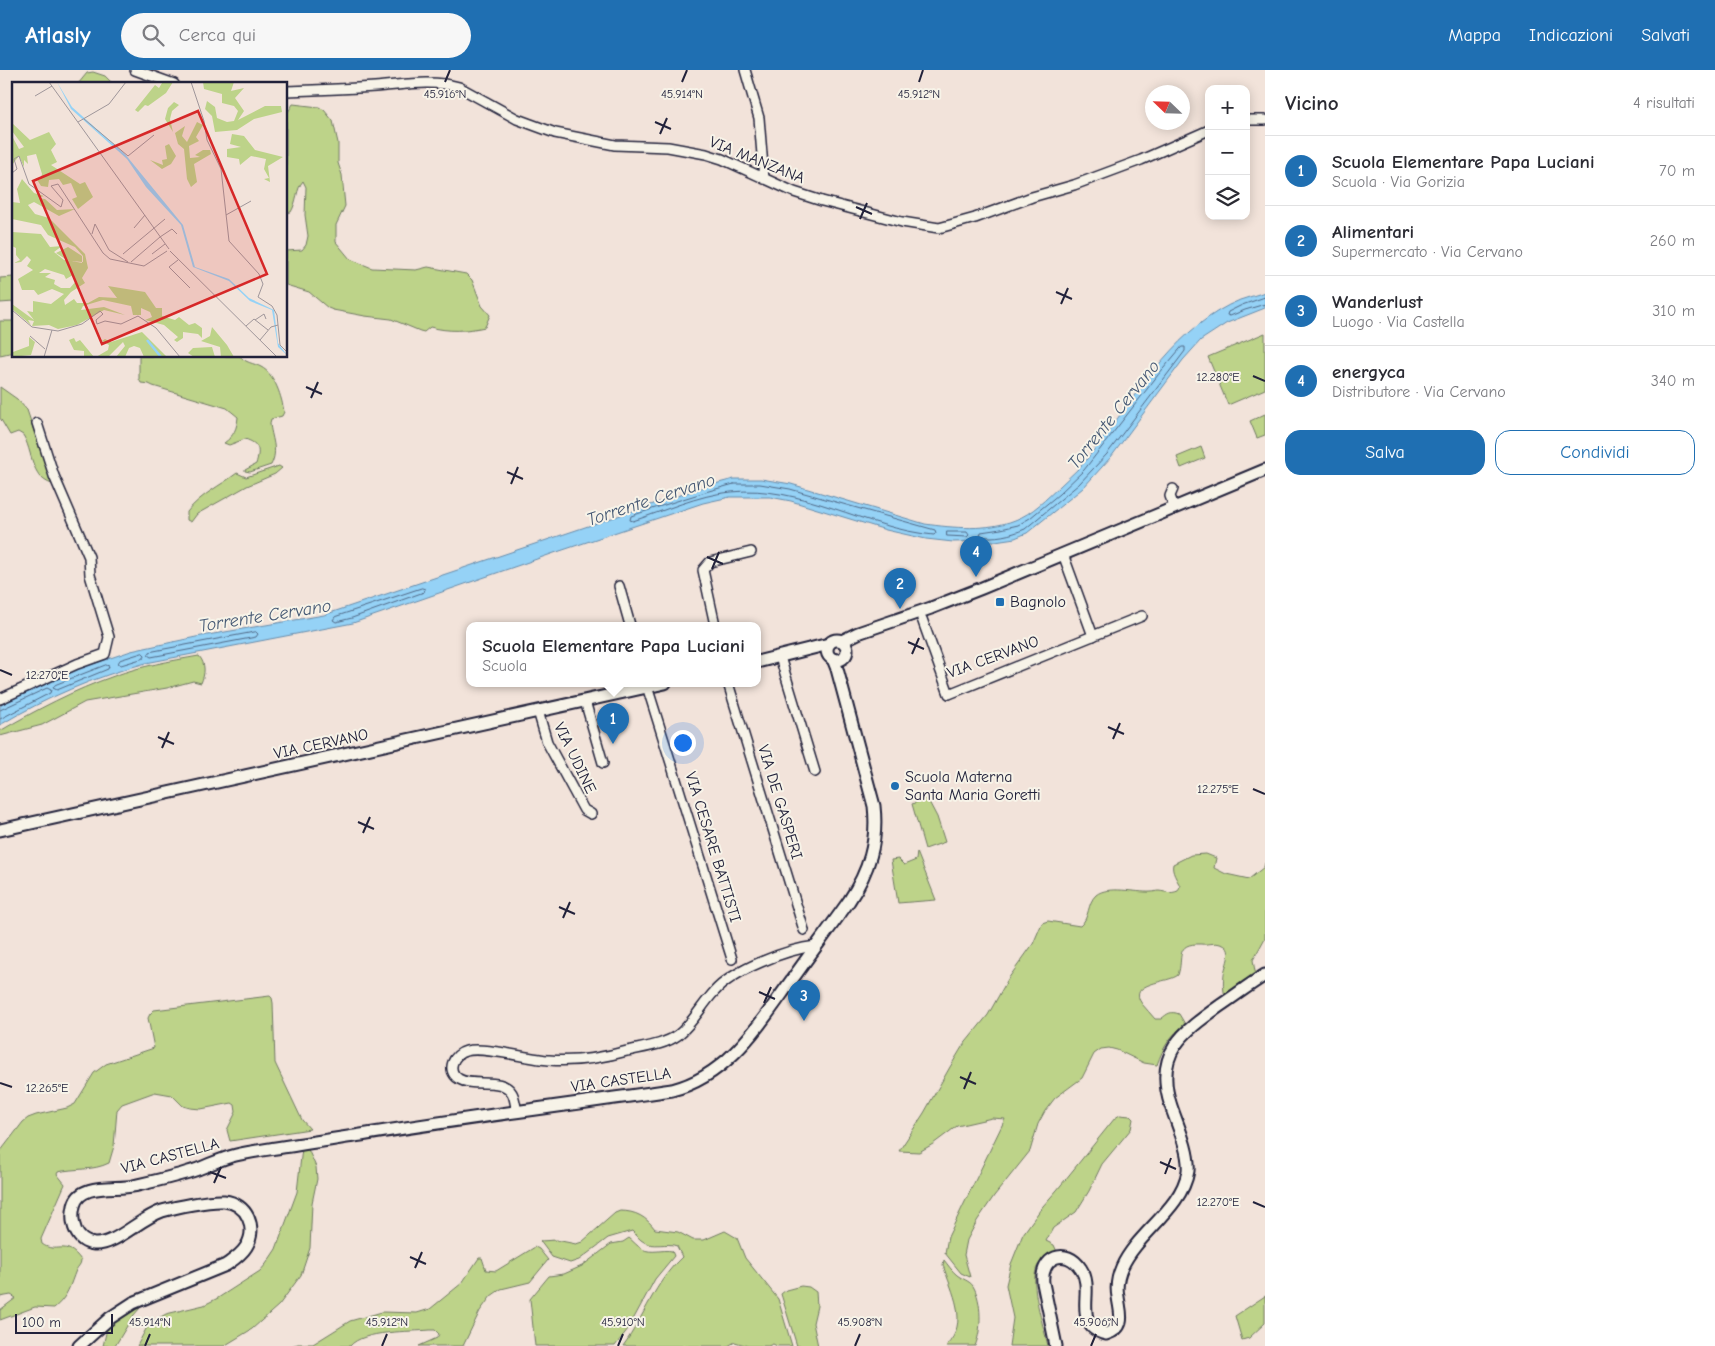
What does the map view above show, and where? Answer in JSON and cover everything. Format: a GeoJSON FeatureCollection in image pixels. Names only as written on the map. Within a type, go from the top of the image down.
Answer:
{"type":"FeatureCollection","features":[{"type":"Feature","properties":{"kind":"main road"},"geometry":{"type":"LineString","coordinates":[[761,661],[805,650],[830,653],[842,659],[845,649],[867,630],[932,608],[1265,470]]}},
{"type":"Feature","properties":{"kind":"main road"},"geometry":{"type":"LineString","coordinates":[[845,649],[834,641],[830,653],[847,706]]}},
{"type":"Feature","properties":{"kind":"main road"},"geometry":{"type":"LineString","coordinates":[[845,649],[847,706]]}},
{"type":"Feature","properties":{"kind":"main road","name":"VIA CERVANO"},"geometry":{"type":"LineString","coordinates":[[0,830],[585,701],[639,687]]}},
{"type":"Feature","properties":{"kind":"main road","name":"VIA CASTELLA"},"geometry":{"type":"LineString","coordinates":[[79,1346],[110,1318],[133,1303],[226,1265],[237,1258],[246,1246],[251,1233],[251,1222],[247,1213],[239,1206],[225,1201],[212,1201],[162,1211],[132,1227],[120,1237],[105,1243],[95,1244],[87,1242],[77,1236],[74,1228],[74,1206],[78,1197],[91,1190],[105,1187],[130,1187],[198,1169],[237,1155],[517,1111],[672,1090],[700,1080],[720,1066],[745,1042],[816,946],[858,887],[870,862],[876,825],[874,806],[847,706]]}},
{"type":"Feature","properties":{"kind":"main road"},"geometry":{"type":"LineString","coordinates":[[1056,1346],[1043,1283],[1042,1274],[1045,1266],[1057,1256],[1072,1259],[1080,1267],[1085,1280],[1088,1324],[1093,1329],[1106,1334],[1117,1327],[1121,1320],[1122,1311],[1118,1296],[1118,1283],[1122,1266],[1134,1248],[1174,1201],[1188,1171],[1186,1152],[1166,1088],[1169,1056],[1180,1038],[1191,1026],[1265,975]]}},
{"type":"Feature","properties":{"kind":"street"},"geometry":{"type":"LineString","coordinates":[[135,70],[168,82]]}},
{"type":"Feature","properties":{"kind":"street"},"geometry":{"type":"LineString","coordinates":[[745,70],[759,118],[764,179]]}},
{"type":"Feature","properties":{"kind":"street","name":"VIA MANZANA"},"geometry":{"type":"LineString","coordinates":[[288,91],[444,83],[459,87],[517,119],[555,133],[616,145],[668,147],[706,154],[822,202],[902,222],[939,228],[975,218],[1032,197],[1074,186],[1141,160],[1205,132]]}},
{"type":"Feature","properties":{"kind":"street"},"geometry":{"type":"LineString","coordinates":[[1250,120],[1265,120]]}},
{"type":"Feature","properties":{"kind":"street"},"geometry":{"type":"LineString","coordinates":[[0,699],[105,654],[109,637],[90,575],[89,557],[54,476],[37,423]]}},
{"type":"Feature","properties":{"kind":"street"},"geometry":{"type":"LineString","coordinates":[[1173,489],[1170,496],[1174,507]]}},
{"type":"Feature","properties":{"kind":"street"},"geometry":{"type":"LineString","coordinates":[[714,622],[703,570],[704,566],[710,562],[751,552]]}},
{"type":"Feature","properties":{"kind":"street"},"geometry":{"type":"LineString","coordinates":[[1063,554],[1093,636]]}},
{"type":"Feature","properties":{"kind":"street"},"geometry":{"type":"LineString","coordinates":[[619,586],[629,622]]}},
{"type":"Feature","properties":{"kind":"street","name":"VIA CERVANO"},"geometry":{"type":"LineString","coordinates":[[922,619],[949,694],[1142,616]]}},
{"type":"Feature","properties":{"kind":"street"},"geometry":{"type":"LineString","coordinates":[[780,657],[815,772]]}},
{"type":"Feature","properties":{"kind":"street","name":"VIA CESARE BATTISTI"},"geometry":{"type":"LineString","coordinates":[[648,687],[732,959]]}},
{"type":"Feature","properties":{"kind":"street","name":"VIA DE GASPERI"},"geometry":{"type":"LineString","coordinates":[[729,687],[804,930]]}},
{"type":"Feature","properties":{"kind":"street"},"geometry":{"type":"LineString","coordinates":[[585,701],[603,763]]}},
{"type":"Feature","properties":{"kind":"street","name":"VIA UDINE"},"geometry":{"type":"LineString","coordinates":[[538,711],[550,748],[584,810],[592,814]]}},
{"type":"Feature","properties":{"kind":"street","name":"VIA CASTELLA"},"geometry":{"type":"LineString","coordinates":[[517,1111],[512,1093],[508,1088],[494,1083],[468,1082],[455,1075],[452,1067],[454,1058],[460,1053],[475,1050],[548,1060],[584,1060],[608,1056],[666,1041],[686,1028],[714,991],[734,975],[797,949],[816,946]]}},
{"type":"Feature","properties":{"kind":"green space"},"geometry":{"type":"Polygon","coordinates":[[[93,72],[105,76],[111,82],[80,82],[87,73],[93,72]]]}},
{"type":"Feature","properties":{"kind":"green space"},"geometry":{"type":"Polygon","coordinates":[[[293,104],[319,107],[333,121],[338,143],[338,163],[342,175],[345,206],[336,225],[336,242],[350,259],[372,268],[416,270],[428,267],[466,274],[472,280],[482,306],[490,315],[485,327],[444,330],[430,327],[424,332],[391,319],[333,310],[309,292],[288,286],[288,251],[302,250],[306,245],[308,236],[305,215],[306,187],[303,181],[291,212],[288,213],[288,112],[293,104]]]}},
{"type":"Feature","properties":{"kind":"green space"},"geometry":{"type":"Polygon","coordinates":[[[12,277],[12,302],[0,303],[0,278],[12,277]]]}},
{"type":"Feature","properties":{"kind":"green space"},"geometry":{"type":"Polygon","coordinates":[[[0,321],[12,321],[12,352],[0,355],[0,321]]]}},
{"type":"Feature","properties":{"kind":"green space"},"geometry":{"type":"Polygon","coordinates":[[[1265,333],[1265,389],[1228,405],[1208,357],[1265,333]]]}},
{"type":"Feature","properties":{"kind":"green space"},"geometry":{"type":"Polygon","coordinates":[[[139,358],[242,358],[266,370],[277,387],[284,412],[282,416],[271,419],[270,423],[274,449],[271,465],[250,472],[245,471],[256,464],[258,448],[254,443],[245,439],[229,445],[224,443],[234,432],[238,417],[227,408],[141,383],[139,379],[139,358]]]}},
{"type":"Feature","properties":{"kind":"green space"},"geometry":{"type":"Polygon","coordinates":[[[0,387],[17,399],[27,410],[52,484],[45,481],[36,470],[23,435],[18,432],[10,435],[0,418],[0,387]]]}},
{"type":"Feature","properties":{"kind":"green space"},"geometry":{"type":"Polygon","coordinates":[[[1265,414],[1265,435],[1257,438],[1250,421],[1265,414]]]}},
{"type":"Feature","properties":{"kind":"green space"},"geometry":{"type":"Polygon","coordinates":[[[1201,447],[1205,458],[1181,468],[1177,457],[1201,447]]]}},
{"type":"Feature","properties":{"kind":"green space"},"geometry":{"type":"Polygon","coordinates":[[[279,466],[282,468],[275,474],[247,486],[197,514],[191,522],[187,520],[187,512],[192,506],[237,473],[246,477],[279,466]]]}},
{"type":"Feature","properties":{"kind":"green space"},"geometry":{"type":"Polygon","coordinates":[[[199,656],[203,662],[204,669],[201,683],[193,681],[167,688],[85,702],[42,725],[0,736],[0,731],[27,716],[70,694],[99,682],[124,672],[199,656]]]}},
{"type":"Feature","properties":{"kind":"green space"},"geometry":{"type":"Polygon","coordinates":[[[927,798],[937,817],[945,842],[925,849],[912,804],[927,798]]]}},
{"type":"Feature","properties":{"kind":"green space"},"geometry":{"type":"Polygon","coordinates":[[[917,852],[936,900],[898,903],[891,860],[898,859],[904,865],[916,860],[917,852]]]}},
{"type":"Feature","properties":{"kind":"green space"},"geometry":{"type":"Polygon","coordinates":[[[1206,854],[1216,858],[1214,868],[1226,874],[1249,879],[1264,867],[1265,863],[1265,938],[1253,960],[1256,977],[1225,997],[1223,980],[1228,949],[1218,943],[1193,944],[1183,949],[1178,975],[1151,984],[1140,991],[1139,997],[1142,1004],[1155,1019],[1161,1019],[1168,1014],[1174,1013],[1179,1014],[1185,1024],[1168,1042],[1157,1065],[1144,1063],[1109,1048],[1101,1049],[1094,1054],[1082,1078],[1055,1098],[1045,1111],[1038,1124],[1030,1151],[994,1196],[977,1221],[967,1240],[964,1255],[970,1277],[961,1273],[945,1253],[948,1237],[1005,1119],[992,1118],[957,1126],[919,1152],[899,1151],[924,1113],[962,1047],[988,1015],[1008,979],[1033,944],[1042,923],[1048,921],[1080,926],[1085,919],[1093,898],[1101,892],[1108,890],[1171,893],[1178,891],[1180,886],[1174,873],[1173,864],[1191,855],[1206,854]]]}},
{"type":"Feature","properties":{"kind":"green space"},"geometry":{"type":"Polygon","coordinates":[[[270,996],[273,1003],[275,1063],[302,1120],[310,1129],[230,1141],[227,1130],[236,1112],[235,1105],[232,1103],[201,1109],[190,1108],[183,1106],[172,1095],[155,1092],[122,1104],[117,1110],[114,1146],[109,1163],[103,1166],[58,1172],[57,1174],[65,1184],[41,1239],[42,1244],[47,1247],[66,1248],[75,1253],[81,1260],[66,1295],[54,1308],[35,1307],[0,1320],[0,1310],[16,1298],[11,1295],[0,1297],[0,1152],[23,1122],[36,1115],[67,1108],[75,1104],[94,1073],[106,1064],[154,1048],[148,1018],[154,1010],[270,996]]]}},
{"type":"Feature","properties":{"kind":"green space"},"geometry":{"type":"Polygon","coordinates":[[[1120,1115],[1130,1116],[1133,1119],[1131,1129],[1102,1164],[1076,1212],[1053,1228],[1046,1241],[1054,1245],[1058,1254],[1042,1261],[1035,1273],[1040,1317],[1048,1346],[1009,1346],[1013,1318],[1006,1285],[1011,1264],[1023,1234],[1043,1206],[1115,1118],[1120,1115]]]}},
{"type":"Feature","properties":{"kind":"green space"},"geometry":{"type":"Polygon","coordinates":[[[307,1147],[316,1167],[317,1179],[312,1203],[310,1248],[301,1275],[279,1305],[252,1329],[224,1346],[137,1346],[146,1329],[155,1320],[166,1314],[204,1305],[218,1298],[260,1271],[266,1264],[276,1249],[297,1192],[302,1148],[307,1147]]]}},
{"type":"Feature","properties":{"kind":"green space"},"geometry":{"type":"Polygon","coordinates":[[[620,1211],[631,1212],[640,1216],[655,1229],[678,1232],[693,1240],[704,1240],[725,1231],[737,1238],[745,1258],[778,1299],[792,1346],[777,1346],[773,1344],[768,1346],[748,1346],[735,1342],[728,1346],[623,1346],[664,1278],[682,1257],[677,1246],[648,1244],[632,1231],[608,1238],[579,1260],[570,1263],[552,1257],[540,1241],[556,1240],[576,1244],[582,1242],[615,1213],[620,1211]]]}},
{"type":"Feature","properties":{"kind":"green space"},"geometry":{"type":"Polygon","coordinates":[[[629,1238],[640,1248],[653,1251],[672,1251],[674,1256],[655,1279],[628,1329],[615,1346],[535,1346],[530,1299],[549,1276],[564,1274],[582,1266],[611,1244],[623,1242],[629,1238]]]}},
{"type":"Feature","properties":{"kind":"green space"},"geometry":{"type":"Polygon","coordinates":[[[535,1247],[548,1260],[530,1282],[501,1289],[491,1296],[480,1311],[463,1346],[419,1346],[437,1338],[439,1334],[435,1330],[430,1330],[376,1334],[356,1341],[350,1346],[291,1346],[313,1344],[350,1321],[382,1312],[417,1313],[430,1309],[462,1283],[479,1258],[482,1258],[486,1270],[496,1271],[535,1247]]]}},
{"type":"Feature","properties":{"kind":"green space"},"geometry":{"type":"Polygon","coordinates":[[[944,1260],[955,1273],[972,1284],[976,1292],[980,1316],[979,1332],[975,1346],[946,1346],[953,1337],[958,1317],[957,1307],[943,1265],[944,1260]]]}},
{"type":"Feature","properties":{"kind":"green space"},"geometry":{"type":"Polygon","coordinates":[[[801,1286],[809,1287],[816,1292],[817,1306],[813,1323],[818,1346],[797,1346],[781,1294],[786,1290],[801,1286]]]}},
{"type":"Feature","properties":{"kind":"green space"},"geometry":{"type":"Polygon","coordinates":[[[1265,1296],[1265,1323],[1249,1338],[1242,1340],[1235,1316],[1265,1296]]]}},
{"type":"Feature","properties":{"kind":"green space"},"geometry":{"type":"Polygon","coordinates":[[[147,1300],[133,1316],[115,1346],[103,1346],[106,1333],[105,1326],[147,1300]]]}},
{"type":"Feature","properties":{"kind":"water"},"geometry":{"type":"Polygon","coordinates":[[[1265,292],[1265,308],[1227,323],[1201,340],[1183,360],[1111,457],[1083,488],[1027,533],[1015,538],[995,541],[953,542],[926,539],[886,530],[791,501],[770,497],[730,497],[703,503],[353,623],[146,663],[89,682],[53,697],[0,725],[0,706],[10,699],[78,669],[131,651],[196,637],[324,615],[707,486],[734,479],[761,479],[791,484],[925,524],[947,527],[982,527],[1015,520],[1039,505],[1082,465],[1147,379],[1180,341],[1218,311],[1240,300],[1265,292]]]}},
{"type":"Feature","properties":{"kind":"place","name":"energyca"},"geometry":{"type":"Point","coordinates":[976,577]}},
{"type":"Feature","properties":{"kind":"place","name":"Bagnolo"},"geometry":{"type":"Point","coordinates":[1000,602]}},
{"type":"Feature","properties":{"kind":"place","name":"Alimentari"},"geometry":{"type":"Point","coordinates":[900,609]}},
{"type":"Feature","properties":{"kind":"place","name":"Scuola Elementare Papa Luciani"},"geometry":{"type":"Point","coordinates":[613,744]}},
{"type":"Feature","properties":{"kind":"place","name":"Scuola Materna Santa Maria Goretti"},"geometry":{"type":"Point","coordinates":[895,786]}},
{"type":"Feature","properties":{"kind":"place","name":"Wanderlust"},"geometry":{"type":"Point","coordinates":[804,1021]}},
{"type":"Feature","properties":{"kind":"water label","name":"Torrente Cervano"},"geometry":{"type":"Point","coordinates":[1114,415]}},
{"type":"Feature","properties":{"kind":"water label","name":"Torrente Cervano"},"geometry":{"type":"Point","coordinates":[651,500]}},
{"type":"Feature","properties":{"kind":"water label","name":"Torrente Cervano"},"geometry":{"type":"Point","coordinates":[265,616]}}]}
